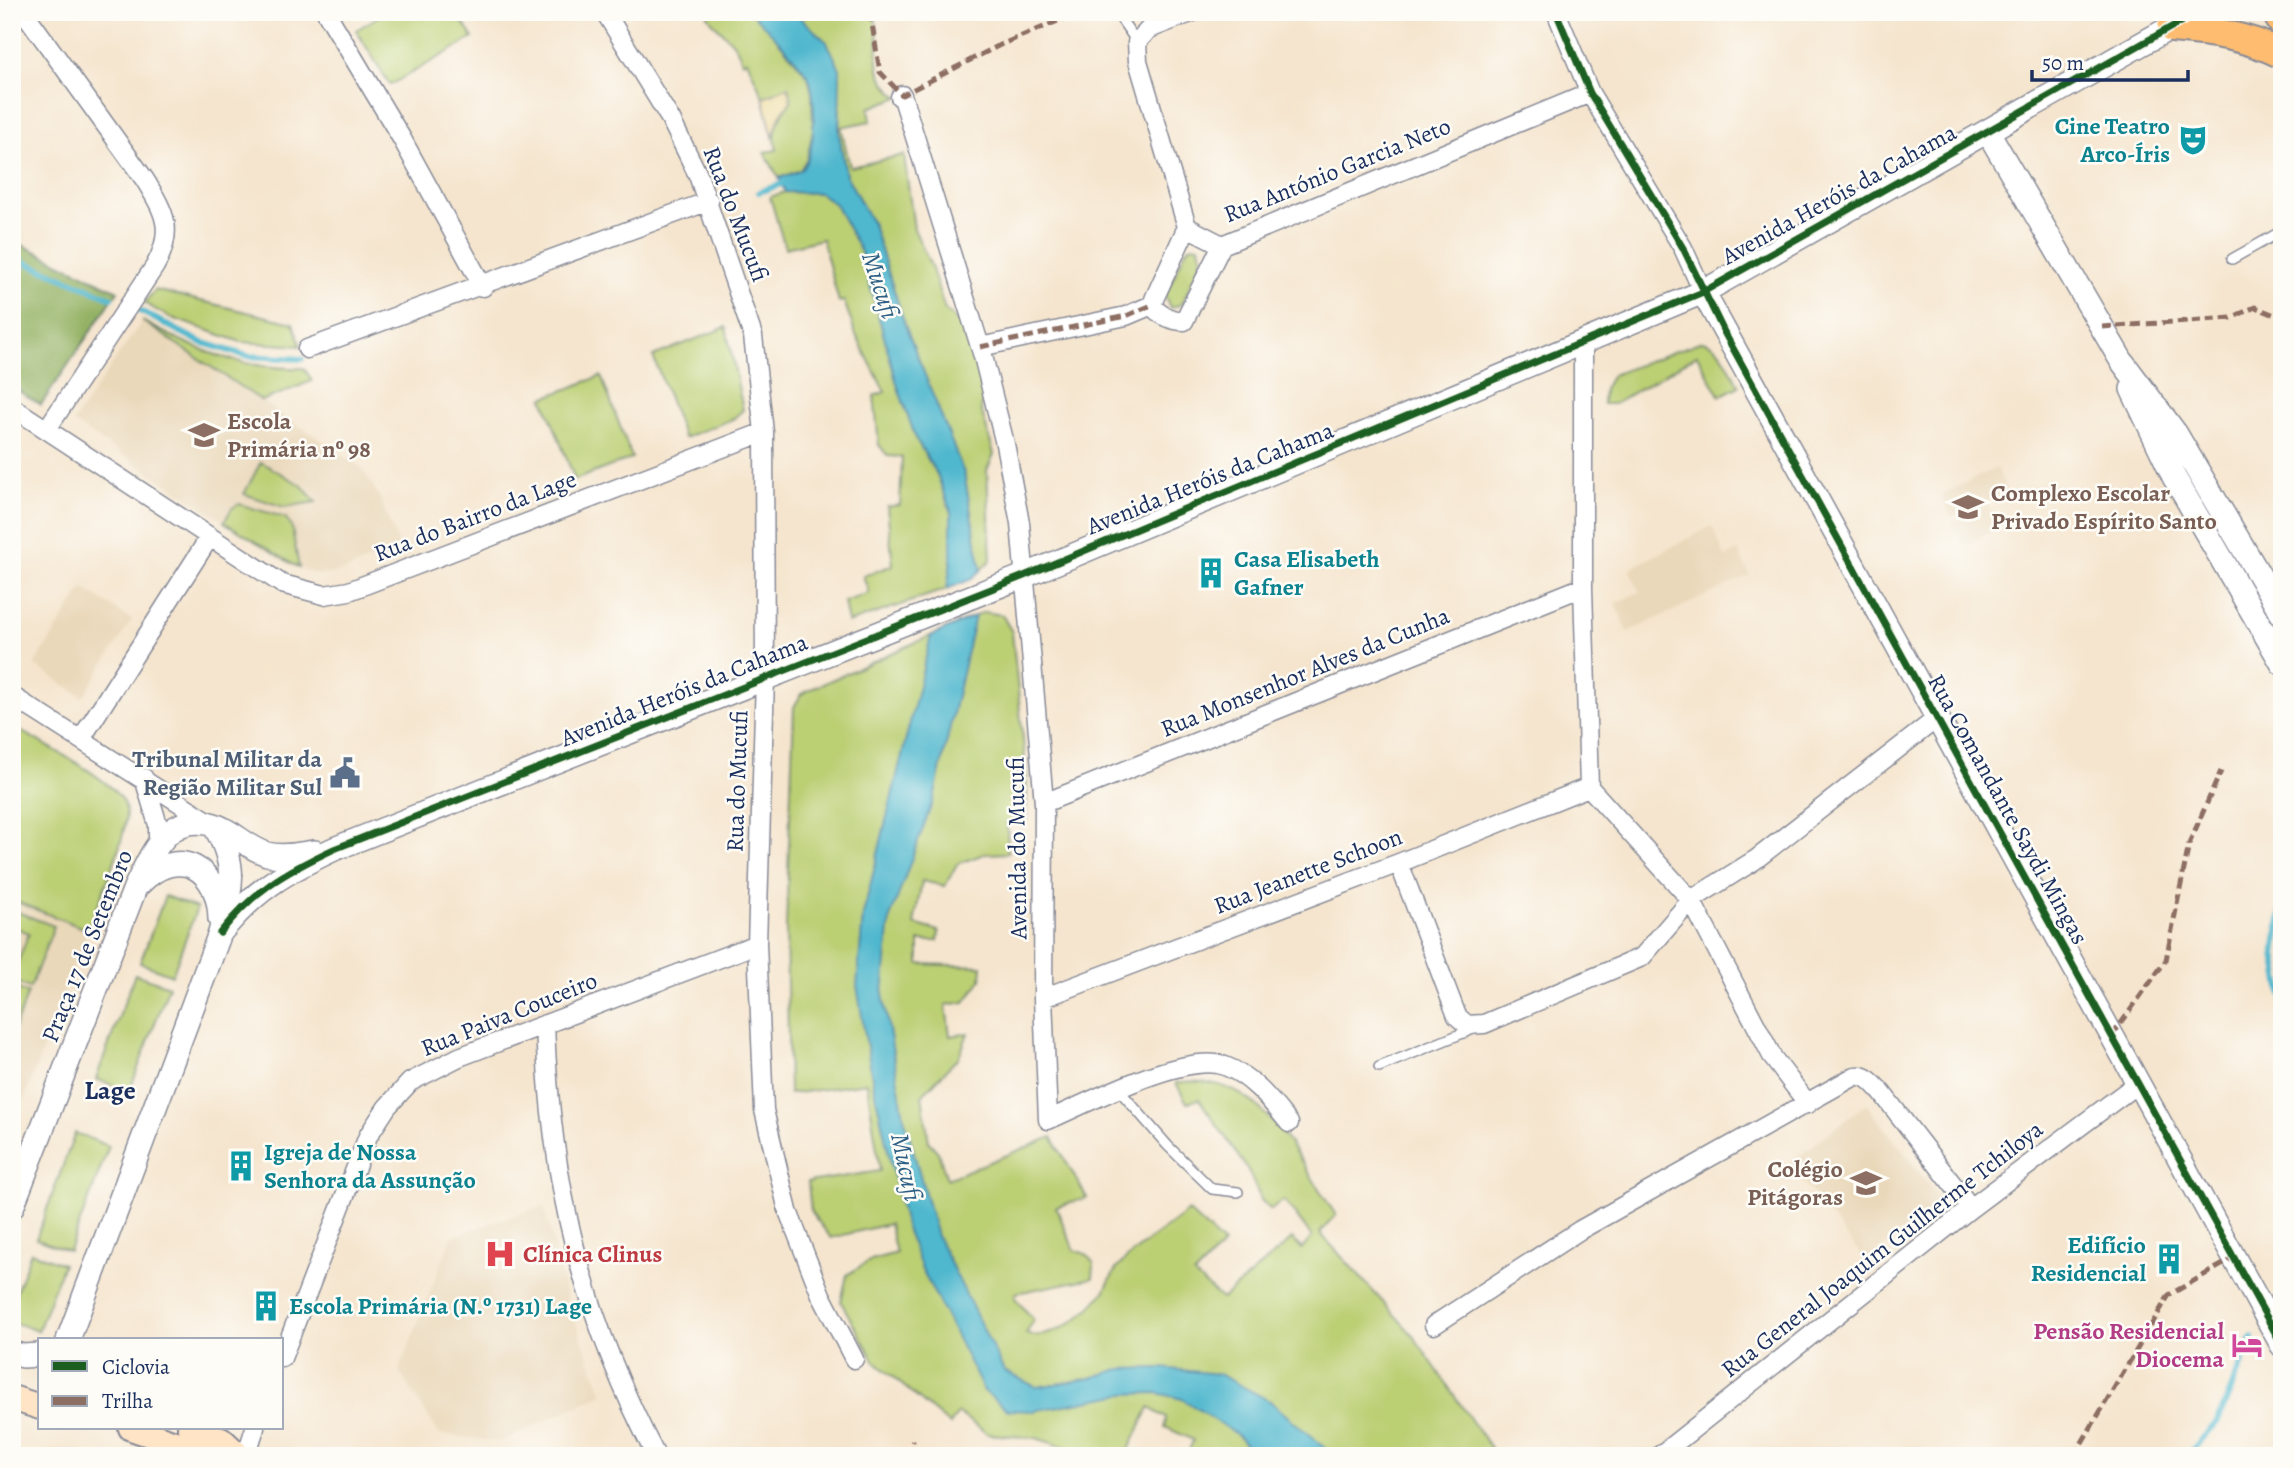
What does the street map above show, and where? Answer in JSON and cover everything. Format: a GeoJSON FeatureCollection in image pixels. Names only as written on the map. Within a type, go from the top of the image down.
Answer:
{"type":"FeatureCollection","features":[{"type":"Feature","properties":{"kind":"main road"},"geometry":{"type":"LineString","coordinates":[[2276,12],[2282,22]]}},
{"type":"Feature","properties":{"kind":"main road"},"geometry":{"type":"LineString","coordinates":[[2172,28],[2220,32],[2260,43],[2282,54]]}},
{"type":"Feature","properties":{"kind":"main road"},"geometry":{"type":"LineString","coordinates":[[12,1396],[38,1391]]}},
{"type":"Feature","properties":{"kind":"main road"},"geometry":{"type":"LineString","coordinates":[[12,1396],[38,1406]]}},
{"type":"Feature","properties":{"kind":"main road"},"geometry":{"type":"LineString","coordinates":[[137,1430],[213,1456],[241,1455]]}},
{"type":"Feature","properties":{"kind":"main road"},"geometry":{"type":"LineString","coordinates":[[196,1430],[221,1439],[241,1455]]}},
{"type":"Feature","properties":{"kind":"street"},"geometry":{"type":"LineString","coordinates":[[23,12],[139,172],[161,207],[167,229],[164,250],[155,266],[47,429]]}},
{"type":"Feature","properties":{"kind":"street"},"geometry":{"type":"LineString","coordinates":[[326,12],[395,128],[483,287]]}},
{"type":"Feature","properties":{"kind":"street","name":"Rua do Mucufi"},"geometry":{"type":"LineString","coordinates":[[605,12],[671,120],[709,201],[753,336],[764,432],[765,678],[757,944],[764,1110],[775,1164],[803,1254],[854,1359]]}},
{"type":"Feature","properties":{"kind":"street"},"geometry":{"type":"LineString","coordinates":[[980,347],[1126,316],[1152,305],[1187,226],[1138,61],[1137,43],[1149,29],[1194,12]]}},
{"type":"Feature","properties":{"kind":"street"},"geometry":{"type":"LineString","coordinates":[[1556,12],[1590,93],[1683,248],[1703,292]]}},
{"type":"Feature","properties":{"kind":"street","name":"Avenida Heróis da Cahama"},"geometry":{"type":"LineString","coordinates":[[220,933],[240,907],[262,888],[334,849],[1024,576],[1703,292],[2198,12]]}},
{"type":"Feature","properties":{"kind":"street","name":"Rua António Garcia Neto"},"geometry":{"type":"LineString","coordinates":[[1187,226],[1222,245],[1590,93]]}},
{"type":"Feature","properties":{"kind":"street","name":"Avenida do Mucufi"},"geometry":{"type":"LineString","coordinates":[[900,97],[902,95],[980,347],[1005,444],[1020,523],[1044,803],[1043,998],[1048,1120],[1119,1090]]}},
{"type":"Feature","properties":{"kind":"street"},"geometry":{"type":"LineString","coordinates":[[1988,132],[2121,360],[2176,434],[2282,614]]}},
{"type":"Feature","properties":{"kind":"street"},"geometry":{"type":"LineString","coordinates":[[307,349],[483,287],[709,201]]}},
{"type":"Feature","properties":{"kind":"street"},"geometry":{"type":"LineString","coordinates":[[1152,305],[1156,311],[1177,321],[1184,321],[1222,245]]}},
{"type":"Feature","properties":{"kind":"street","name":"Rua Comandante Saydi Mingas"},"geometry":{"type":"LineString","coordinates":[[1703,292],[2282,1345]]}},
{"type":"Feature","properties":{"kind":"street"},"geometry":{"type":"LineString","coordinates":[[1583,344],[1583,586],[1589,786],[1691,900],[1773,1058],[1808,1104]]}},
{"type":"Feature","properties":{"kind":"street"},"geometry":{"type":"LineString","coordinates":[[2121,360],[2156,444],[2282,663]]}},
{"type":"Feature","properties":{"kind":"street","name":"Rua do Bairro da Lage"},"geometry":{"type":"LineString","coordinates":[[12,407],[282,584],[313,594],[334,595],[764,432]]}},
{"type":"Feature","properties":{"kind":"street"},"geometry":{"type":"LineString","coordinates":[[81,739],[209,538]]}},
{"type":"Feature","properties":{"kind":"street","name":"Rua Monsenhor Alves da Cunha"},"geometry":{"type":"LineString","coordinates":[[1044,803],[1583,586]]}},
{"type":"Feature","properties":{"kind":"street"},"geometry":{"type":"LineString","coordinates":[[12,696],[214,825],[227,846],[232,867],[232,886],[220,933],[69,1338]]}},
{"type":"Feature","properties":{"kind":"street"},"geometry":{"type":"LineString","coordinates":[[1399,863],[1457,1016],[1466,1025],[1484,1024],[1642,957],[1691,900],[1755,860],[1936,719]]}},
{"type":"Feature","properties":{"kind":"street"},"geometry":{"type":"LineString","coordinates":[[144,778],[158,825],[158,841]]}},
{"type":"Feature","properties":{"kind":"street","name":"Rua Jeanette Schoon"},"geometry":{"type":"LineString","coordinates":[[1043,998],[1399,863],[1589,786]]}},
{"type":"Feature","properties":{"kind":"street","name":"Praça 17 de Setembro"},"geometry":{"type":"LineString","coordinates":[[12,1207],[135,888],[158,841],[174,828],[194,824],[214,825]]}},
{"type":"Feature","properties":{"kind":"street","name":"Avenida Heróis da Cahama"},"geometry":{"type":"LineString","coordinates":[[214,825],[266,853],[286,856],[334,849]]}},
{"type":"Feature","properties":{"kind":"street"},"geometry":{"type":"LineString","coordinates":[[135,888],[152,871],[170,863],[186,864],[202,871],[213,885],[220,902],[220,933]]}},
{"type":"Feature","properties":{"kind":"street","name":"Rua Paiva Couceiro"},"geometry":{"type":"LineString","coordinates":[[284,1354],[368,1136],[387,1107],[410,1082],[459,1057],[757,944]]}},
{"type":"Feature","properties":{"kind":"street"},"geometry":{"type":"LineString","coordinates":[[545,1024],[551,1134],[579,1271],[608,1352],[656,1456]]}},
{"type":"Feature","properties":{"kind":"street"},"geometry":{"type":"LineString","coordinates":[[1119,1090],[1185,1064],[1204,1062],[1224,1065],[1242,1074],[1289,1123]]}},
{"type":"Feature","properties":{"kind":"street"},"geometry":{"type":"LineString","coordinates":[[1434,1325],[1580,1230],[1854,1076],[1861,1075],[1868,1079],[1971,1208]]}},
{"type":"Feature","properties":{"kind":"street","name":"Rua General Joaquim Guilherme Tchiloya"},"geometry":{"type":"LineString","coordinates":[[1659,1456],[1971,1208],[2138,1083]]}},
{"type":"Feature","properties":{"kind":"street"},"geometry":{"type":"LineString","coordinates":[[60,1338],[75,1318]]}},
{"type":"Feature","properties":{"kind":"street"},"geometry":{"type":"LineString","coordinates":[[12,1353],[38,1355]]}},
{"type":"Feature","properties":{"kind":"street"},"geometry":{"type":"LineString","coordinates":[[241,1455],[254,1430]]}},
{"type":"Feature","properties":{"kind":"lane"},"geometry":{"type":"LineString","coordinates":[[1116,12],[1137,43]]}},
{"type":"Feature","properties":{"kind":"lane"},"geometry":{"type":"LineString","coordinates":[[2232,259],[2282,231]]}},
{"type":"Feature","properties":{"kind":"lane"},"geometry":{"type":"LineString","coordinates":[[1379,1068],[1484,1024]]}},
{"type":"Feature","properties":{"kind":"lane"},"geometry":{"type":"LineString","coordinates":[[1119,1090],[1168,1146],[1212,1189],[1238,1192]]}},
{"type":"Feature","properties":{"kind":"shaded area","name":"Escola Primária nº 98"},"geometry":{"type":"Polygon","coordinates":[[[142,321],[361,467],[379,496],[399,547],[344,571],[329,574],[316,574],[290,565],[73,422],[142,321]]]}},
{"type":"Feature","properties":{"kind":"shaded area","name":"Complexo Escolar Privado Espírito Santo"},"geometry":{"type":"Polygon","coordinates":[[[1996,468],[2007,490],[1986,502],[2000,527],[1964,546],[1952,523],[1964,516],[1961,512],[1951,517],[1941,495],[1996,468]]]}},
{"type":"Feature","properties":{"kind":"shaded area"},"geometry":{"type":"Polygon","coordinates":[[[1712,526],[1725,557],[1738,551],[1750,575],[1628,632],[1615,603],[1640,592],[1629,569],[1712,526]]]}},
{"type":"Feature","properties":{"kind":"shaded area"},"geometry":{"type":"Polygon","coordinates":[[[83,588],[132,620],[83,697],[34,665],[83,588]]]}},
{"type":"Feature","properties":{"kind":"shaded area"},"geometry":{"type":"Polygon","coordinates":[[[12,726],[109,786],[120,797],[126,819],[115,857],[12,1132],[12,726]]]}},
{"type":"Feature","properties":{"kind":"shaded area","name":"Colégio Pitágoras"},"geometry":{"type":"Polygon","coordinates":[[[1866,1104],[1942,1201],[1866,1261],[1789,1164],[1866,1104]]]}},
{"type":"Feature","properties":{"kind":"shaded area"},"geometry":{"type":"Polygon","coordinates":[[[544,1206],[568,1303],[603,1394],[500,1442],[439,1434],[399,1371],[452,1236],[544,1206]]]}},
{"type":"Feature","properties":{"kind":"green space"},"geometry":{"type":"Polygon","coordinates":[[[386,12],[456,12],[473,38],[390,85],[356,30],[386,12]]]}},
{"type":"Feature","properties":{"kind":"green space"},"geometry":{"type":"Polygon","coordinates":[[[706,12],[749,12],[764,24],[808,76],[812,94],[813,130],[807,158],[800,170],[779,178],[764,152],[777,150],[776,130],[791,101],[788,87],[763,97],[747,60],[742,62],[735,46],[706,12]]]}},
{"type":"Feature","properties":{"kind":"green space"},"geometry":{"type":"Polygon","coordinates":[[[794,12],[872,12],[876,23],[881,76],[899,97],[869,108],[871,121],[841,127],[850,167],[904,155],[914,229],[931,266],[945,310],[966,329],[985,393],[981,409],[994,454],[987,470],[991,560],[981,570],[964,473],[905,325],[873,225],[846,175],[839,134],[840,107],[802,21],[794,12]]]}},
{"type":"Feature","properties":{"kind":"green space"},"geometry":{"type":"Polygon","coordinates":[[[785,192],[820,193],[835,204],[861,252],[897,384],[916,439],[937,474],[951,513],[951,561],[947,589],[848,623],[844,602],[869,593],[863,576],[893,565],[887,507],[900,505],[902,457],[888,456],[879,445],[874,396],[885,392],[856,335],[844,301],[839,302],[822,239],[785,248],[770,197],[785,192]]]}},
{"type":"Feature","properties":{"kind":"green space"},"geometry":{"type":"Polygon","coordinates":[[[12,240],[118,291],[41,405],[12,387],[12,240]]]}},
{"type":"Feature","properties":{"kind":"green space"},"geometry":{"type":"Polygon","coordinates":[[[1192,245],[1199,246],[1202,259],[1182,304],[1170,308],[1165,296],[1186,250],[1192,245]]]}},
{"type":"Feature","properties":{"kind":"green space"},"geometry":{"type":"Polygon","coordinates":[[[155,290],[293,323],[301,346],[241,342],[169,317],[144,303],[155,290]]]}},
{"type":"Feature","properties":{"kind":"green space"},"geometry":{"type":"Polygon","coordinates":[[[142,321],[182,341],[239,362],[259,366],[304,368],[312,381],[262,401],[142,321]]]}},
{"type":"Feature","properties":{"kind":"green space"},"geometry":{"type":"Polygon","coordinates":[[[726,327],[743,410],[733,419],[684,438],[653,356],[726,327]]]}},
{"type":"Feature","properties":{"kind":"green space"},"geometry":{"type":"Polygon","coordinates":[[[1702,341],[1720,352],[1739,386],[1720,396],[1697,355],[1614,404],[1603,404],[1604,389],[1612,375],[1702,341]]]}},
{"type":"Feature","properties":{"kind":"green space"},"geometry":{"type":"Polygon","coordinates":[[[601,376],[632,458],[575,480],[543,398],[601,376]]]}},
{"type":"Feature","properties":{"kind":"green space"},"geometry":{"type":"Polygon","coordinates":[[[261,462],[301,485],[316,502],[284,507],[244,494],[261,462]]]}},
{"type":"Feature","properties":{"kind":"green space"},"geometry":{"type":"Polygon","coordinates":[[[239,504],[286,518],[292,528],[299,568],[224,522],[232,508],[239,504]]]}},
{"type":"Feature","properties":{"kind":"green space"},"geometry":{"type":"Polygon","coordinates":[[[984,612],[1002,615],[1012,632],[1027,779],[1026,821],[1007,822],[1008,853],[984,854],[957,864],[945,886],[922,881],[914,924],[939,931],[938,941],[919,941],[919,964],[982,966],[981,980],[965,1002],[946,1005],[950,1036],[968,1033],[959,1057],[922,1095],[929,1142],[938,1152],[947,1179],[1052,1137],[1087,1198],[1056,1207],[1074,1250],[1086,1254],[1094,1264],[1093,1278],[1016,1293],[1015,1298],[1034,1320],[1026,1334],[1046,1334],[1079,1317],[1103,1293],[1115,1271],[1128,1257],[1188,1211],[1224,1244],[1194,1275],[1222,1299],[1292,1239],[1302,1249],[1312,1237],[1284,1200],[1271,1210],[1261,1200],[1248,1170],[1199,1099],[1187,1103],[1176,1083],[1206,1082],[1232,1090],[1254,1103],[1290,1144],[1336,1215],[1320,1233],[1413,1335],[1493,1452],[1491,1456],[1187,1456],[1193,1440],[1165,1427],[1166,1418],[1149,1408],[1126,1456],[1092,1456],[1036,1438],[988,1434],[958,1413],[950,1425],[875,1362],[841,1302],[847,1275],[871,1260],[896,1253],[889,1224],[831,1238],[811,1212],[808,1182],[880,1171],[867,1083],[789,1094],[786,927],[794,707],[801,695],[811,689],[984,612]]]}},
{"type":"Feature","properties":{"kind":"green space"},"geometry":{"type":"Polygon","coordinates":[[[12,726],[93,773],[119,796],[125,807],[126,817],[119,849],[88,930],[12,900],[12,726]]]}},
{"type":"Feature","properties":{"kind":"green space"},"geometry":{"type":"Polygon","coordinates":[[[165,896],[197,908],[172,975],[140,963],[165,896]]]}},
{"type":"Feature","properties":{"kind":"green space"},"geometry":{"type":"Polygon","coordinates":[[[12,910],[54,926],[30,988],[12,981],[12,968],[15,969],[29,933],[12,926],[12,910]]]}},
{"type":"Feature","properties":{"kind":"green space"},"geometry":{"type":"Polygon","coordinates":[[[135,974],[169,986],[129,1092],[96,1079],[135,974]]]}},
{"type":"Feature","properties":{"kind":"green space"},"geometry":{"type":"Polygon","coordinates":[[[12,987],[28,993],[12,1034],[12,987]]]}},
{"type":"Feature","properties":{"kind":"green space"},"geometry":{"type":"Polygon","coordinates":[[[75,1133],[109,1146],[69,1251],[36,1239],[75,1133]]]}},
{"type":"Feature","properties":{"kind":"green space"},"geometry":{"type":"Polygon","coordinates":[[[31,1252],[63,1264],[38,1331],[12,1322],[12,1303],[31,1252]]]}},
{"type":"Feature","properties":{"kind":"sand"},"geometry":{"type":"Polygon","coordinates":[[[788,87],[791,101],[780,116],[773,137],[763,97],[788,87]]]}},
{"type":"Feature","properties":{"kind":"water","name":"Mucufi"},"geometry":{"type":"Polygon","coordinates":[[[749,12],[794,12],[827,42],[840,69],[839,134],[846,175],[873,225],[905,325],[964,473],[981,570],[970,580],[947,589],[951,561],[951,512],[937,474],[916,439],[897,384],[861,252],[835,204],[820,193],[785,192],[779,178],[800,170],[809,153],[814,110],[811,84],[798,62],[749,12]]]}},
{"type":"Feature","properties":{"kind":"water","name":"Mucufi"},"geometry":{"type":"Polygon","coordinates":[[[975,616],[934,798],[890,918],[883,994],[904,1117],[937,1236],[1004,1371],[1036,1387],[1087,1379],[1119,1369],[1161,1368],[1219,1374],[1270,1401],[1334,1456],[1256,1456],[1236,1434],[1182,1399],[1157,1393],[1124,1394],[1033,1411],[1008,1410],[984,1391],[922,1269],[905,1226],[873,1084],[857,986],[863,915],[931,636],[975,616]]]}},
{"type":"Feature","properties":{"kind":"waterway"},"geometry":{"type":"LineString","coordinates":[[759,192],[787,182]]}},
{"type":"Feature","properties":{"kind":"waterway"},"geometry":{"type":"LineString","coordinates":[[12,257],[112,298]]}},
{"type":"Feature","properties":{"kind":"waterway"},"geometry":{"type":"LineString","coordinates":[[140,311],[200,342],[247,356],[302,359]]}},
{"type":"Feature","properties":{"kind":"waterway"},"geometry":{"type":"LineString","coordinates":[[2282,906],[2275,954],[2282,994]]}},
{"type":"Feature","properties":{"kind":"waterway"},"geometry":{"type":"LineString","coordinates":[[2187,1456],[2218,1421],[2252,1338]]}},
{"type":"Feature","properties":{"kind":"marked path"},"geometry":{"type":"LineString","coordinates":[[870,12],[880,72],[902,95],[1000,45],[1080,12]]}},
{"type":"Feature","properties":{"kind":"marked path"},"geometry":{"type":"LineString","coordinates":[[980,347],[1126,316],[1152,305]]}},
{"type":"Feature","properties":{"kind":"marked path"},"geometry":{"type":"LineString","coordinates":[[2102,327],[2231,318],[2255,307],[2282,318]]}},
{"type":"Feature","properties":{"kind":"marked path"},"geometry":{"type":"LineString","coordinates":[[2112,1036],[2166,960],[2189,844],[2221,771]]}},
{"type":"Feature","properties":{"kind":"marked path"},"geometry":{"type":"LineString","coordinates":[[2074,1456],[2169,1295],[2234,1258]]}},
{"type":"Feature","properties":{"kind":"marked path"},"geometry":{"type":"LineString","coordinates":[[909,1456],[912,1453],[913,1440]]}},
{"type":"Feature","properties":{"kind":"cycle path"},"geometry":{"type":"LineString","coordinates":[[1556,12],[1590,93],[1683,248],[1724,332],[2282,1345]]}},
{"type":"Feature","properties":{"kind":"cycle path"},"geometry":{"type":"LineString","coordinates":[[220,933],[245,905],[271,884],[334,849],[1024,576],[1703,292],[2198,12]]}},
{"type":"Feature","properties":{"kind":"place","name":"Cine Teatro Arco-Íris"},"geometry":{"type":"Point","coordinates":[2193,140]}},
{"type":"Feature","properties":{"kind":"place","name":"Escola Primária nº 98"},"geometry":{"type":"Point","coordinates":[204,435]}},
{"type":"Feature","properties":{"kind":"place","name":"Complexo Escolar Privado Espírito Santo"},"geometry":{"type":"Point","coordinates":[1968,507]}},
{"type":"Feature","properties":{"kind":"place","name":"Casa Elisabeth Gafner"},"geometry":{"type":"Point","coordinates":[1211,573]}},
{"type":"Feature","properties":{"kind":"place","name":"Tribunal Militar da Região Militar Sul"},"geometry":{"type":"Point","coordinates":[345,773]}},
{"type":"Feature","properties":{"kind":"place","name":"Igreja de Nossa Senhora da Assunção"},"geometry":{"type":"Point","coordinates":[241,1166]}},
{"type":"Feature","properties":{"kind":"place","name":"Colégio Pitágoras"},"geometry":{"type":"Point","coordinates":[1866,1183]}},
{"type":"Feature","properties":{"kind":"place","name":"Clínica Clinus"},"geometry":{"type":"Point","coordinates":[500,1254]}},
{"type":"Feature","properties":{"kind":"place","name":"Edifício Residencial"},"geometry":{"type":"Point","coordinates":[2169,1259]}},
{"type":"Feature","properties":{"kind":"place","name":"Escola Primária (N.º 1731) Lage"},"geometry":{"type":"Point","coordinates":[266,1306]}},
{"type":"Feature","properties":{"kind":"place","name":"Pensão Residencial Diocema"},"geometry":{"type":"Point","coordinates":[2247,1345]}},
{"type":"Feature","properties":{"kind":"district","name":"Lage"},"geometry":{"type":"Point","coordinates":[110,1090]}}]}
